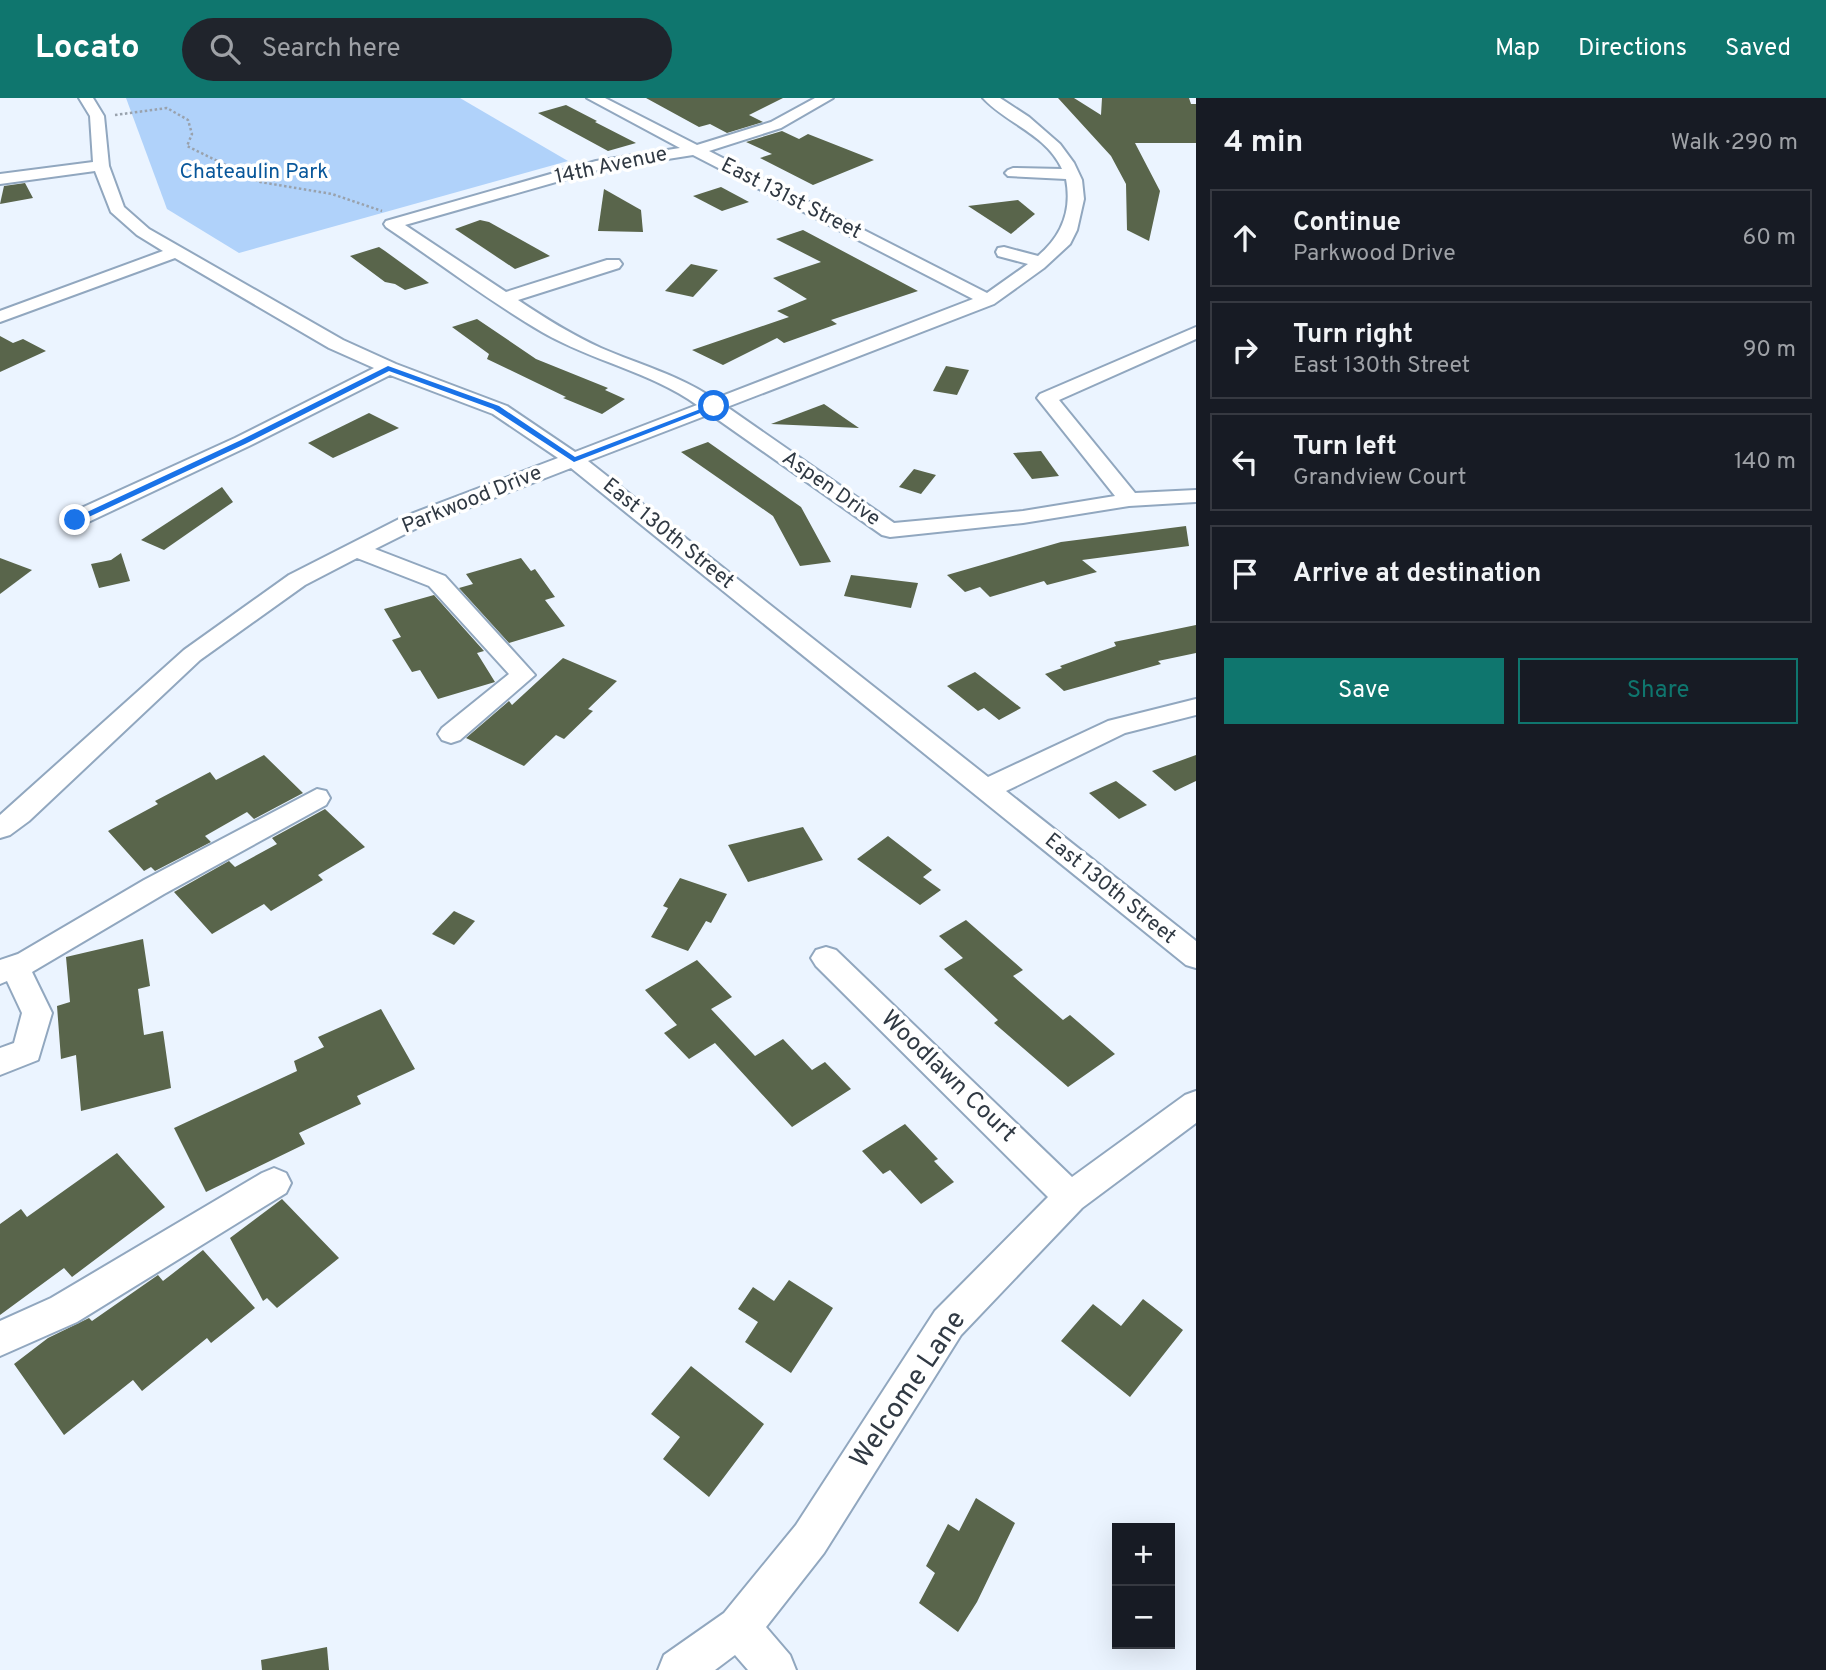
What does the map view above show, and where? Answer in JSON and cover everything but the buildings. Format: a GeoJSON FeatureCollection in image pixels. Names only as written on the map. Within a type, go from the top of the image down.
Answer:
{"type":"FeatureCollection","features":[{"type":"Feature","properties":{"kind":"street","name":"East 130th Street"},"geometry":{"type":"LineString","coordinates":[[86,98],[97,119],[101,166],[117,209],[143,232],[336,344],[388,368],[496,407],[574,460],[1196,957]]}},
{"type":"Feature","properties":{"kind":"street","name":"East 131st Street"},"geometry":{"type":"LineString","coordinates":[[594,98],[988,300]]}},
{"type":"Feature","properties":{"kind":"street","name":"14th Avenue"},"geometry":{"type":"LineString","coordinates":[[398,222],[596,166],[696,150],[776,125],[826,98]]}},
{"type":"Feature","properties":{"kind":"street","name":"Parkwood Drive"},"geometry":{"type":"LineString","coordinates":[[0,828],[20,814],[192,655],[297,580],[411,522],[988,300],[1065,239],[1076,207],[1072,174],[1058,150],[1033,125],[990,98]]}},
{"type":"Feature","properties":{"kind":"street"},"geometry":{"type":"LineString","coordinates":[[0,179],[101,166]]}},
{"type":"Feature","properties":{"kind":"street"},"geometry":{"type":"LineString","coordinates":[[1013,173],[1072,174]]}},
{"type":"Feature","properties":{"kind":"street","name":"Aspen Drive"},"geometry":{"type":"LineString","coordinates":[[398,222],[548,328],[595,352],[682,386],[714,406],[890,530],[1023,517],[1129,500],[1196,496]]}},
{"type":"Feature","properties":{"kind":"street"},"geometry":{"type":"LineString","coordinates":[[0,317],[175,252]]}},
{"type":"Feature","properties":{"kind":"street"},"geometry":{"type":"LineString","coordinates":[[1004,252],[1039,262]]}},
{"type":"Feature","properties":{"kind":"street"},"geometry":{"type":"LineString","coordinates":[[505,298],[613,264]]}},
{"type":"Feature","properties":{"kind":"street"},"geometry":{"type":"LineString","coordinates":[[1129,500],[1047,398],[1196,332]]}},
{"type":"Feature","properties":{"kind":"street"},"geometry":{"type":"LineString","coordinates":[[75,520],[242,443],[388,368]]}},
{"type":"Feature","properties":{"kind":"street"},"geometry":{"type":"LineString","coordinates":[[357,550],[437,581],[523,675],[451,734]]}},
{"type":"Feature","properties":{"kind":"street"},"geometry":{"type":"LineString","coordinates":[[986,789],[1117,727],[1196,707]]}},
{"type":"Feature","properties":{"kind":"street"},"geometry":{"type":"LineString","coordinates":[[0,1062],[27,1052],[37,1013],[8,970],[27,962],[154,887],[317,798]]}},
{"type":"Feature","properties":{"kind":"street","name":"Woodlawn Court"},"geometry":{"type":"LineString","coordinates":[[826,958],[1070,1197]]}},
{"type":"Feature","properties":{"kind":"street","name":"Welcome Lane"},"geometry":{"type":"LineString","coordinates":[[679,1670],[738,1628],[810,1539],[948,1323],[1070,1197],[1196,1105]]}},
{"type":"Feature","properties":{"kind":"street"},"geometry":{"type":"LineString","coordinates":[[0,1339],[64,1310],[274,1183]]}},
{"type":"Feature","properties":{"kind":"street"},"geometry":{"type":"LineString","coordinates":[[738,1628],[775,1670]]}},
{"type":"Feature","properties":{"kind":"path"},"geometry":{"type":"LineString","coordinates":[[97,119],[123,112],[167,107],[188,120],[192,134],[187,146],[240,173],[272,186],[313,190],[361,201],[398,222]]}},
{"type":"Feature","properties":{"kind":"green space","name":"Chateaulin Park"},"geometry":{"type":"Polygon","coordinates":[[[126,98],[460,98],[568,161],[239,253],[167,209],[126,98]]]}},
{"type":"Feature","properties":{"kind":"route"},"geometry":{"type":"LineString","coordinates":[[75,520],[242,443],[388,368],[496,407],[574,460],[714,406]]}}]}
